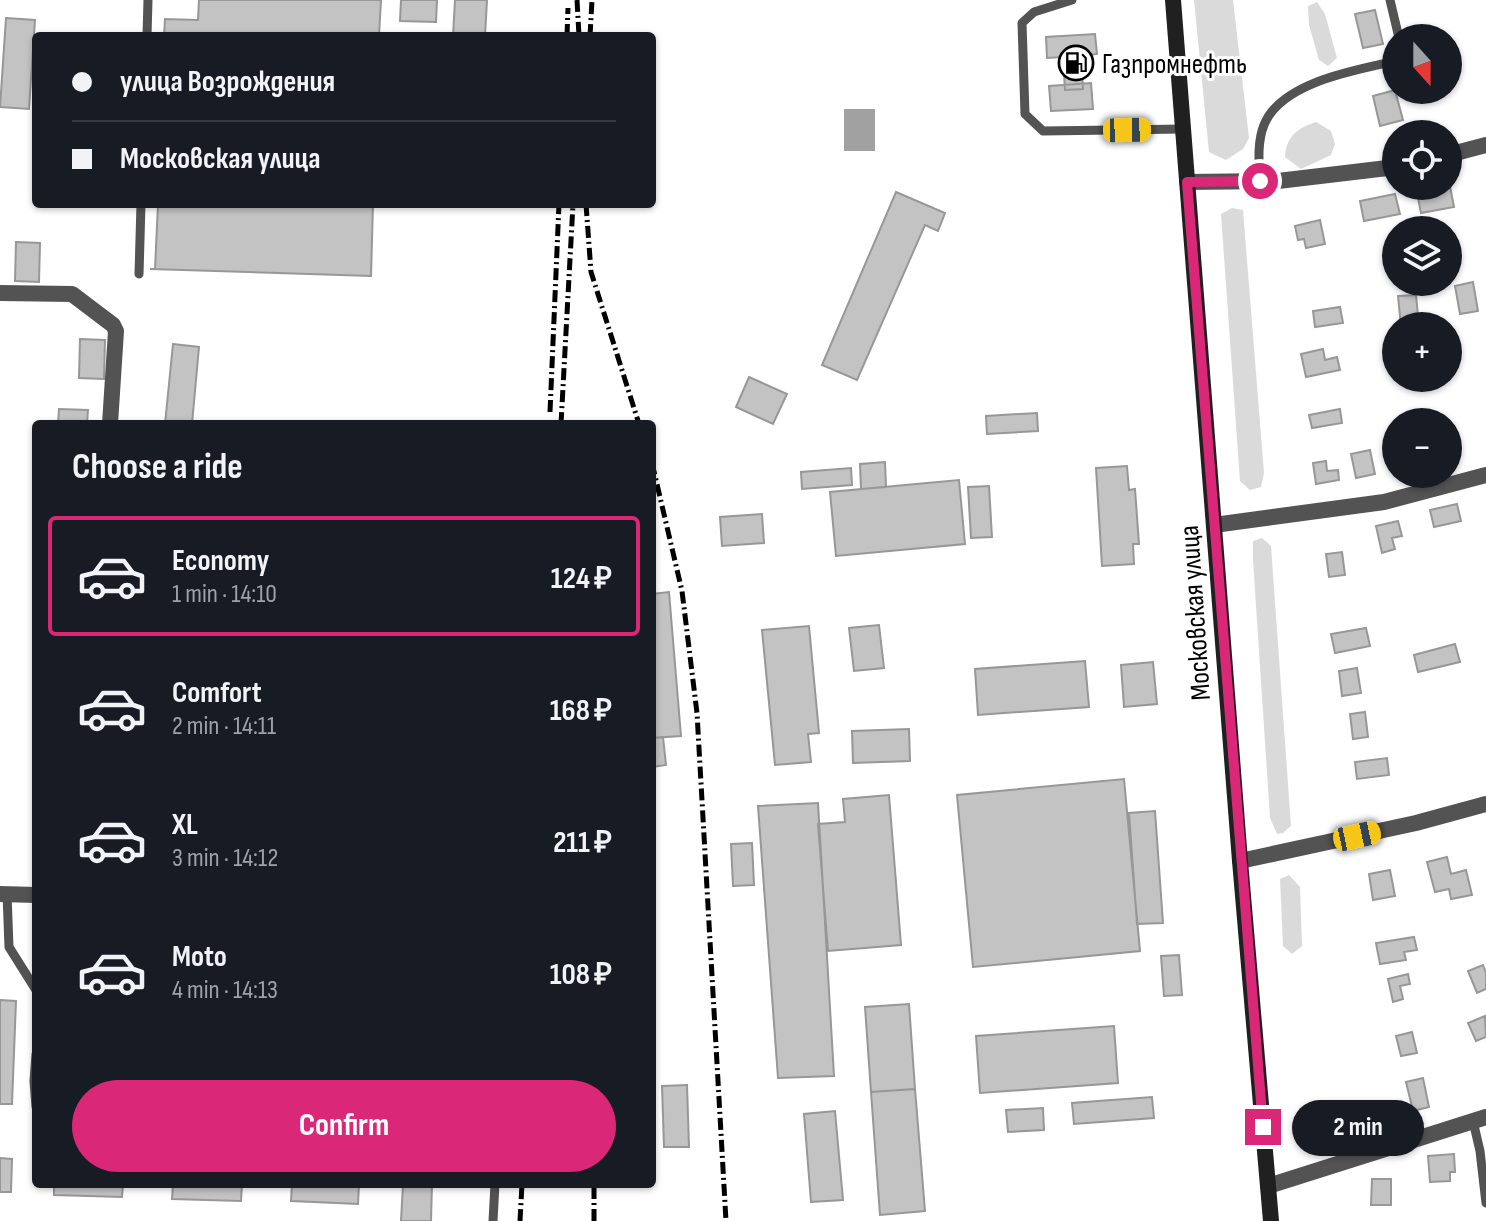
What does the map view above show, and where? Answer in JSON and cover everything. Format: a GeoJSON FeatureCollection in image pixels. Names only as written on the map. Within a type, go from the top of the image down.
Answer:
{"type":"FeatureCollection","features":[{"type":"Feature","properties":{"kind":"main road","name":"Московская улица"},"geometry":{"type":"LineString","coordinates":[[1173,0],[1271,1221]]}},
{"type":"Feature","properties":{"kind":"street"},"geometry":{"type":"LineString","coordinates":[[1462,151],[1486,145]]}},
{"type":"Feature","properties":{"kind":"street"},"geometry":{"type":"LineString","coordinates":[[1187,182],[1260,181],[1382,168]]}},
{"type":"Feature","properties":{"kind":"street"},"geometry":{"type":"LineString","coordinates":[[0,293],[72,294],[108,320],[116,331],[110,420]]}},
{"type":"Feature","properties":{"kind":"street"},"geometry":{"type":"LineString","coordinates":[[1214,525],[1384,502],[1486,475]]}},
{"type":"Feature","properties":{"kind":"street"},"geometry":{"type":"LineString","coordinates":[[1240,861],[1416,823],[1486,804]]}},
{"type":"Feature","properties":{"kind":"street"},"geometry":{"type":"LineString","coordinates":[[3,894],[32,895]]}},
{"type":"Feature","properties":{"kind":"street"},"geometry":{"type":"LineString","coordinates":[[1268,1186],[1480,1119]]}},
{"type":"Feature","properties":{"kind":"lane"},"geometry":{"type":"LineString","coordinates":[[147,32],[148,0]]}},
{"type":"Feature","properties":{"kind":"lane"},"geometry":{"type":"LineString","coordinates":[[1072,0],[1034,12],[1022,23],[1025,114],[1043,131],[1184,129]]}},
{"type":"Feature","properties":{"kind":"lane"},"geometry":{"type":"LineString","coordinates":[[1390,0],[1396,24]]}},
{"type":"Feature","properties":{"kind":"lane"},"geometry":{"type":"LineString","coordinates":[[1260,181],[1259,148],[1264,124],[1281,101],[1323,81],[1382,65]]}},
{"type":"Feature","properties":{"kind":"lane"},"geometry":{"type":"LineString","coordinates":[[139,274],[141,208]]}},
{"type":"Feature","properties":{"kind":"lane"},"geometry":{"type":"LineString","coordinates":[[3,894],[9,947],[32,984]]}},
{"type":"Feature","properties":{"kind":"lane"},"geometry":{"type":"LineString","coordinates":[[1480,1119],[1486,1203]]}},
{"type":"Feature","properties":{"kind":"lane"},"geometry":{"type":"LineString","coordinates":[[493,1221],[495,1188]]}},
{"type":"Feature","properties":{"kind":"shaded area"},"geometry":{"type":"Polygon","coordinates":[[[1194,0],[1233,0],[1249,138],[1243,149],[1226,160],[1209,152],[1194,0]]]}},
{"type":"Feature","properties":{"kind":"shaded area"},"geometry":{"type":"Polygon","coordinates":[[[1317,2],[1325,14],[1337,58],[1328,66],[1319,60],[1309,25],[1308,6],[1317,2]]]}},
{"type":"Feature","properties":{"kind":"shaded area"},"geometry":{"type":"Polygon","coordinates":[[[844,109],[875,109],[875,151],[844,151],[844,109]]]}},
{"type":"Feature","properties":{"kind":"shaded area"},"geometry":{"type":"Polygon","coordinates":[[[1316,122],[1331,131],[1335,144],[1331,155],[1301,169],[1285,157],[1288,144],[1298,130],[1316,122]]]}},
{"type":"Feature","properties":{"kind":"shaded area"},"geometry":{"type":"Polygon","coordinates":[[[1232,208],[1243,210],[1264,473],[1261,487],[1250,490],[1240,481],[1221,214],[1232,208]]]}},
{"type":"Feature","properties":{"kind":"shaded area"},"geometry":{"type":"Polygon","coordinates":[[[1262,538],[1271,546],[1291,826],[1277,834],[1270,818],[1253,560],[1253,541],[1262,538]]]}},
{"type":"Feature","properties":{"kind":"shaded area"},"geometry":{"type":"Polygon","coordinates":[[[1289,875],[1300,887],[1302,946],[1292,954],[1283,946],[1280,879],[1289,875]]]}},
{"type":"Feature","properties":{"kind":"building"},"geometry":{"type":"Polygon","coordinates":[[[199,0],[381,0],[379,32],[164,32],[165,19],[198,20],[199,0]]]}},
{"type":"Feature","properties":{"kind":"building"},"geometry":{"type":"Polygon","coordinates":[[[401,0],[437,0],[436,22],[400,21],[401,0]]]}},
{"type":"Feature","properties":{"kind":"building"},"geometry":{"type":"Polygon","coordinates":[[[455,0],[487,0],[485,32],[453,32],[455,0]]]}},
{"type":"Feature","properties":{"kind":"building"},"geometry":{"type":"Polygon","coordinates":[[[1375,10],[1382,44],[1363,48],[1355,14],[1375,10]]]}},
{"type":"Feature","properties":{"kind":"building"},"geometry":{"type":"Polygon","coordinates":[[[6,18],[35,20],[29,109],[0,107],[6,18]]]}},
{"type":"Feature","properties":{"kind":"building"},"geometry":{"type":"Polygon","coordinates":[[[1095,34],[1097,54],[1081,56],[1083,89],[1065,90],[1063,57],[1047,58],[1046,37],[1095,34]]]}},
{"type":"Feature","properties":{"kind":"building"},"geometry":{"type":"Polygon","coordinates":[[[1091,83],[1093,109],[1051,111],[1049,86],[1091,83]]]}},
{"type":"Feature","properties":{"kind":"building"},"geometry":{"type":"Polygon","coordinates":[[[1382,94],[1382,104],[1399,104],[1403,120],[1382,120],[1380,126],[1373,96],[1382,94]]]}},
{"type":"Feature","properties":{"kind":"building"},"geometry":{"type":"Polygon","coordinates":[[[896,192],[945,213],[938,231],[925,225],[857,380],[822,365],[896,192]]]}},
{"type":"Feature","properties":{"kind":"building"},"geometry":{"type":"Polygon","coordinates":[[[1382,197],[1382,200],[1396,200],[1400,214],[1364,221],[1360,201],[1382,197]]]}},
{"type":"Feature","properties":{"kind":"building"},"geometry":{"type":"Polygon","coordinates":[[[1418,200],[1453,200],[1454,207],[1421,213],[1418,200]]]}},
{"type":"Feature","properties":{"kind":"building"},"geometry":{"type":"Polygon","coordinates":[[[158,208],[373,208],[371,276],[150,269],[155,269],[158,208]]]}},
{"type":"Feature","properties":{"kind":"building"},"geometry":{"type":"Polygon","coordinates":[[[1320,220],[1325,244],[1306,248],[1304,239],[1298,240],[1295,226],[1320,220]]]}},
{"type":"Feature","properties":{"kind":"building"},"geometry":{"type":"Polygon","coordinates":[[[16,242],[40,243],[39,282],[15,281],[16,242]]]}},
{"type":"Feature","properties":{"kind":"building"},"geometry":{"type":"Polygon","coordinates":[[[1473,282],[1478,311],[1460,312],[1457,296],[1462,296],[1462,284],[1473,282]]]}},
{"type":"Feature","properties":{"kind":"building"},"geometry":{"type":"Polygon","coordinates":[[[1398,296],[1416,296],[1418,312],[1400,312],[1398,296]]]}},
{"type":"Feature","properties":{"kind":"building"},"geometry":{"type":"Polygon","coordinates":[[[1340,307],[1343,323],[1315,327],[1313,311],[1340,307]]]}},
{"type":"Feature","properties":{"kind":"building"},"geometry":{"type":"Polygon","coordinates":[[[80,339],[105,340],[104,379],[79,378],[80,339]]]}},
{"type":"Feature","properties":{"kind":"building"},"geometry":{"type":"Polygon","coordinates":[[[173,344],[199,347],[192,420],[165,420],[173,344]]]}},
{"type":"Feature","properties":{"kind":"building"},"geometry":{"type":"Polygon","coordinates":[[[1323,349],[1325,360],[1337,357],[1340,370],[1306,377],[1301,354],[1323,349]]]}},
{"type":"Feature","properties":{"kind":"building"},"geometry":{"type":"Polygon","coordinates":[[[749,377],[787,394],[773,424],[736,407],[749,377]]]}},
{"type":"Feature","properties":{"kind":"building"},"geometry":{"type":"Polygon","coordinates":[[[59,409],[88,410],[87,420],[58,420],[59,409]]]}},
{"type":"Feature","properties":{"kind":"building"},"geometry":{"type":"Polygon","coordinates":[[[1340,409],[1342,423],[1312,428],[1309,415],[1340,409]]]}},
{"type":"Feature","properties":{"kind":"building"},"geometry":{"type":"Polygon","coordinates":[[[1037,413],[1038,431],[987,434],[986,416],[1037,413]]]}},
{"type":"Feature","properties":{"kind":"building"},"geometry":{"type":"Polygon","coordinates":[[[1370,450],[1375,474],[1356,478],[1351,454],[1370,450]]]}},
{"type":"Feature","properties":{"kind":"building"},"geometry":{"type":"Polygon","coordinates":[[[1326,461],[1327,471],[1338,470],[1339,480],[1316,484],[1313,463],[1326,461]]]}},
{"type":"Feature","properties":{"kind":"building"},"geometry":{"type":"Polygon","coordinates":[[[885,462],[886,487],[861,489],[860,464],[885,462]]]}},
{"type":"Feature","properties":{"kind":"building"},"geometry":{"type":"Polygon","coordinates":[[[1127,466],[1129,490],[1135,489],[1139,544],[1133,544],[1134,564],[1102,566],[1096,468],[1127,466]]]}},
{"type":"Feature","properties":{"kind":"building"},"geometry":{"type":"Polygon","coordinates":[[[851,468],[852,485],[802,489],[801,472],[851,468]]]}},
{"type":"Feature","properties":{"kind":"building"},"geometry":{"type":"Polygon","coordinates":[[[959,480],[965,544],[836,556],[830,492],[959,480]]]}},
{"type":"Feature","properties":{"kind":"building"},"geometry":{"type":"Polygon","coordinates":[[[989,486],[992,537],[971,538],[968,487],[989,486]]]}},
{"type":"Feature","properties":{"kind":"building"},"geometry":{"type":"Polygon","coordinates":[[[1457,504],[1461,521],[1434,527],[1430,510],[1457,504]]]}},
{"type":"Feature","properties":{"kind":"building"},"geometry":{"type":"Polygon","coordinates":[[[762,514],[764,543],[722,546],[720,517],[762,514]]]}},
{"type":"Feature","properties":{"kind":"building"},"geometry":{"type":"Polygon","coordinates":[[[1398,521],[1402,536],[1392,538],[1395,549],[1382,553],[1376,526],[1398,521]]]}},
{"type":"Feature","properties":{"kind":"building"},"geometry":{"type":"Polygon","coordinates":[[[1342,552],[1345,575],[1329,577],[1326,554],[1342,552]]]}},
{"type":"Feature","properties":{"kind":"building"},"geometry":{"type":"Polygon","coordinates":[[[669,592],[681,736],[656,738],[656,594],[669,592]]]}},
{"type":"Feature","properties":{"kind":"building"},"geometry":{"type":"Polygon","coordinates":[[[879,625],[884,668],[854,671],[849,628],[879,625]]]}},
{"type":"Feature","properties":{"kind":"building"},"geometry":{"type":"Polygon","coordinates":[[[809,626],[819,733],[808,734],[811,762],[775,765],[762,630],[809,626]]]}},
{"type":"Feature","properties":{"kind":"building"},"geometry":{"type":"Polygon","coordinates":[[[1366,628],[1370,646],[1335,653],[1331,634],[1366,628]]]}},
{"type":"Feature","properties":{"kind":"building"},"geometry":{"type":"Polygon","coordinates":[[[1455,644],[1460,662],[1418,672],[1414,655],[1455,644]]]}},
{"type":"Feature","properties":{"kind":"building"},"geometry":{"type":"Polygon","coordinates":[[[1085,661],[1089,707],[978,715],[975,669],[1085,661]]]}},
{"type":"Feature","properties":{"kind":"building"},"geometry":{"type":"Polygon","coordinates":[[[1153,662],[1157,704],[1124,707],[1121,665],[1153,662]]]}},
{"type":"Feature","properties":{"kind":"building"},"geometry":{"type":"Polygon","coordinates":[[[1357,668],[1361,693],[1342,696],[1339,671],[1357,668]]]}},
{"type":"Feature","properties":{"kind":"building"},"geometry":{"type":"Polygon","coordinates":[[[1365,712],[1368,737],[1353,739],[1350,714],[1365,712]]]}},
{"type":"Feature","properties":{"kind":"building"},"geometry":{"type":"Polygon","coordinates":[[[909,729],[910,761],[853,763],[852,731],[909,729]]]}},
{"type":"Feature","properties":{"kind":"building"},"geometry":{"type":"Polygon","coordinates":[[[663,737],[666,765],[656,766],[656,738],[663,737]]]}},
{"type":"Feature","properties":{"kind":"building"},"geometry":{"type":"Polygon","coordinates":[[[1387,758],[1389,775],[1357,779],[1355,762],[1387,758]]]}},
{"type":"Feature","properties":{"kind":"building"},"geometry":{"type":"Polygon","coordinates":[[[1124,779],[1140,951],[973,967],[957,795],[1124,779]]]}},
{"type":"Feature","properties":{"kind":"building"},"geometry":{"type":"Polygon","coordinates":[[[889,795],[901,945],[828,951],[818,824],[845,822],[843,799],[889,795]]]}},
{"type":"Feature","properties":{"kind":"building"},"geometry":{"type":"Polygon","coordinates":[[[818,803],[834,1076],[778,1078],[758,806],[818,803]]]}},
{"type":"Feature","properties":{"kind":"building"},"geometry":{"type":"Polygon","coordinates":[[[1155,811],[1163,923],[1137,924],[1129,813],[1155,811]]]}},
{"type":"Feature","properties":{"kind":"building"},"geometry":{"type":"Polygon","coordinates":[[[752,843],[754,885],[733,886],[731,844],[752,843]]]}},
{"type":"Feature","properties":{"kind":"building"},"geometry":{"type":"Polygon","coordinates":[[[1447,857],[1451,874],[1466,870],[1472,895],[1451,899],[1449,889],[1435,892],[1427,862],[1447,857]]]}},
{"type":"Feature","properties":{"kind":"building"},"geometry":{"type":"Polygon","coordinates":[[[1390,870],[1395,896],[1373,900],[1369,874],[1390,870]]]}},
{"type":"Feature","properties":{"kind":"building"},"geometry":{"type":"Polygon","coordinates":[[[1414,937],[1417,950],[1404,952],[1406,960],[1380,964],[1376,943],[1414,937]]]}},
{"type":"Feature","properties":{"kind":"building"},"geometry":{"type":"Polygon","coordinates":[[[1179,955],[1182,995],[1164,996],[1161,956],[1179,955]]]}},
{"type":"Feature","properties":{"kind":"building"},"geometry":{"type":"Polygon","coordinates":[[[1483,965],[1486,989],[1477,993],[1468,971],[1483,965]]]}},
{"type":"Feature","properties":{"kind":"building"},"geometry":{"type":"Polygon","coordinates":[[[1408,974],[1410,984],[1400,986],[1403,999],[1393,1002],[1388,979],[1408,974]]]}},
{"type":"Feature","properties":{"kind":"building"},"geometry":{"type":"Polygon","coordinates":[[[0,1000],[16,1001],[12,1104],[0,1104],[0,1000]]]}},
{"type":"Feature","properties":{"kind":"building"},"geometry":{"type":"Polygon","coordinates":[[[909,1004],[915,1089],[871,1092],[865,1007],[909,1004]]]}},
{"type":"Feature","properties":{"kind":"building"},"geometry":{"type":"Polygon","coordinates":[[[1485,1016],[1486,1037],[1476,1041],[1468,1023],[1485,1016]]]}},
{"type":"Feature","properties":{"kind":"building"},"geometry":{"type":"Polygon","coordinates":[[[1114,1026],[1118,1083],[980,1093],[976,1036],[1114,1026]]]}},
{"type":"Feature","properties":{"kind":"building"},"geometry":{"type":"Polygon","coordinates":[[[1412,1032],[1417,1053],[1401,1056],[1396,1036],[1412,1032]]]}},
{"type":"Feature","properties":{"kind":"building"},"geometry":{"type":"Polygon","coordinates":[[[1423,1078],[1429,1107],[1413,1111],[1406,1082],[1423,1078]]]}},
{"type":"Feature","properties":{"kind":"building"},"geometry":{"type":"Polygon","coordinates":[[[687,1085],[689,1147],[664,1147],[662,1086],[687,1085]]]}},
{"type":"Feature","properties":{"kind":"building"},"geometry":{"type":"Polygon","coordinates":[[[915,1089],[925,1211],[880,1215],[871,1092],[915,1089]]]}},
{"type":"Feature","properties":{"kind":"building"},"geometry":{"type":"Polygon","coordinates":[[[1152,1097],[1154,1118],[1074,1124],[1072,1103],[1152,1097]]]}},
{"type":"Feature","properties":{"kind":"building"},"geometry":{"type":"Polygon","coordinates":[[[1043,1108],[1044,1130],[1008,1132],[1006,1110],[1043,1108]]]}},
{"type":"Feature","properties":{"kind":"building"},"geometry":{"type":"Polygon","coordinates":[[[835,1111],[843,1200],[811,1202],[804,1114],[835,1111]]]}},
{"type":"Feature","properties":{"kind":"building"},"geometry":{"type":"Polygon","coordinates":[[[1454,1154],[1455,1172],[1450,1172],[1450,1181],[1430,1182],[1428,1156],[1454,1154]]]}},
{"type":"Feature","properties":{"kind":"building"},"geometry":{"type":"Polygon","coordinates":[[[0,1158],[12,1159],[11,1192],[0,1192],[0,1158]]]}},
{"type":"Feature","properties":{"kind":"building"},"geometry":{"type":"Polygon","coordinates":[[[1372,1179],[1391,1179],[1391,1205],[1371,1205],[1372,1179]]]}},
{"type":"Feature","properties":{"kind":"building"},"geometry":{"type":"Polygon","coordinates":[[[54,1188],[123,1188],[122,1197],[54,1195],[54,1188]]]}},
{"type":"Feature","properties":{"kind":"building"},"geometry":{"type":"Polygon","coordinates":[[[173,1188],[242,1188],[241,1201],[172,1199],[173,1188]]]}},
{"type":"Feature","properties":{"kind":"building"},"geometry":{"type":"Polygon","coordinates":[[[292,1188],[359,1188],[358,1204],[291,1201],[292,1188]]]}},
{"type":"Feature","properties":{"kind":"building"},"geometry":{"type":"Polygon","coordinates":[[[403,1188],[432,1188],[431,1221],[401,1221],[403,1188]]]}},
{"type":"Feature","properties":{"kind":"railway"},"geometry":{"type":"LineString","coordinates":[[577,0],[579,32]]}},
{"type":"Feature","properties":{"kind":"railway"},"geometry":{"type":"LineString","coordinates":[[590,32],[592,0]]}},
{"type":"Feature","properties":{"kind":"railway"},"geometry":{"type":"LineString","coordinates":[[567,32],[568,8]]}},
{"type":"Feature","properties":{"kind":"railway"},"geometry":{"type":"LineString","coordinates":[[550,412],[559,208]]}},
{"type":"Feature","properties":{"kind":"railway"},"geometry":{"type":"LineString","coordinates":[[561,420],[573,208]]}},
{"type":"Feature","properties":{"kind":"railway"},"geometry":{"type":"LineString","coordinates":[[586,208],[591,272],[638,420]]}},
{"type":"Feature","properties":{"kind":"railway"},"geometry":{"type":"LineString","coordinates":[[656,480],[682,591],[697,713],[726,1221]]}},
{"type":"Feature","properties":{"kind":"railway"},"geometry":{"type":"LineString","coordinates":[[520,1221],[522,1188]]}},
{"type":"Feature","properties":{"kind":"railway"},"geometry":{"type":"LineString","coordinates":[[594,1188],[594,1221]]}},
{"type":"Feature","properties":{"kind":"place","name":"Газпромнефть"},"geometry":{"type":"Point","coordinates":[1076,63]}},
{"type":"Feature","properties":{"kind":"route"},"geometry":{"type":"LineString","coordinates":[[1260,181],[1187,182],[1263,1127]]}}]}
